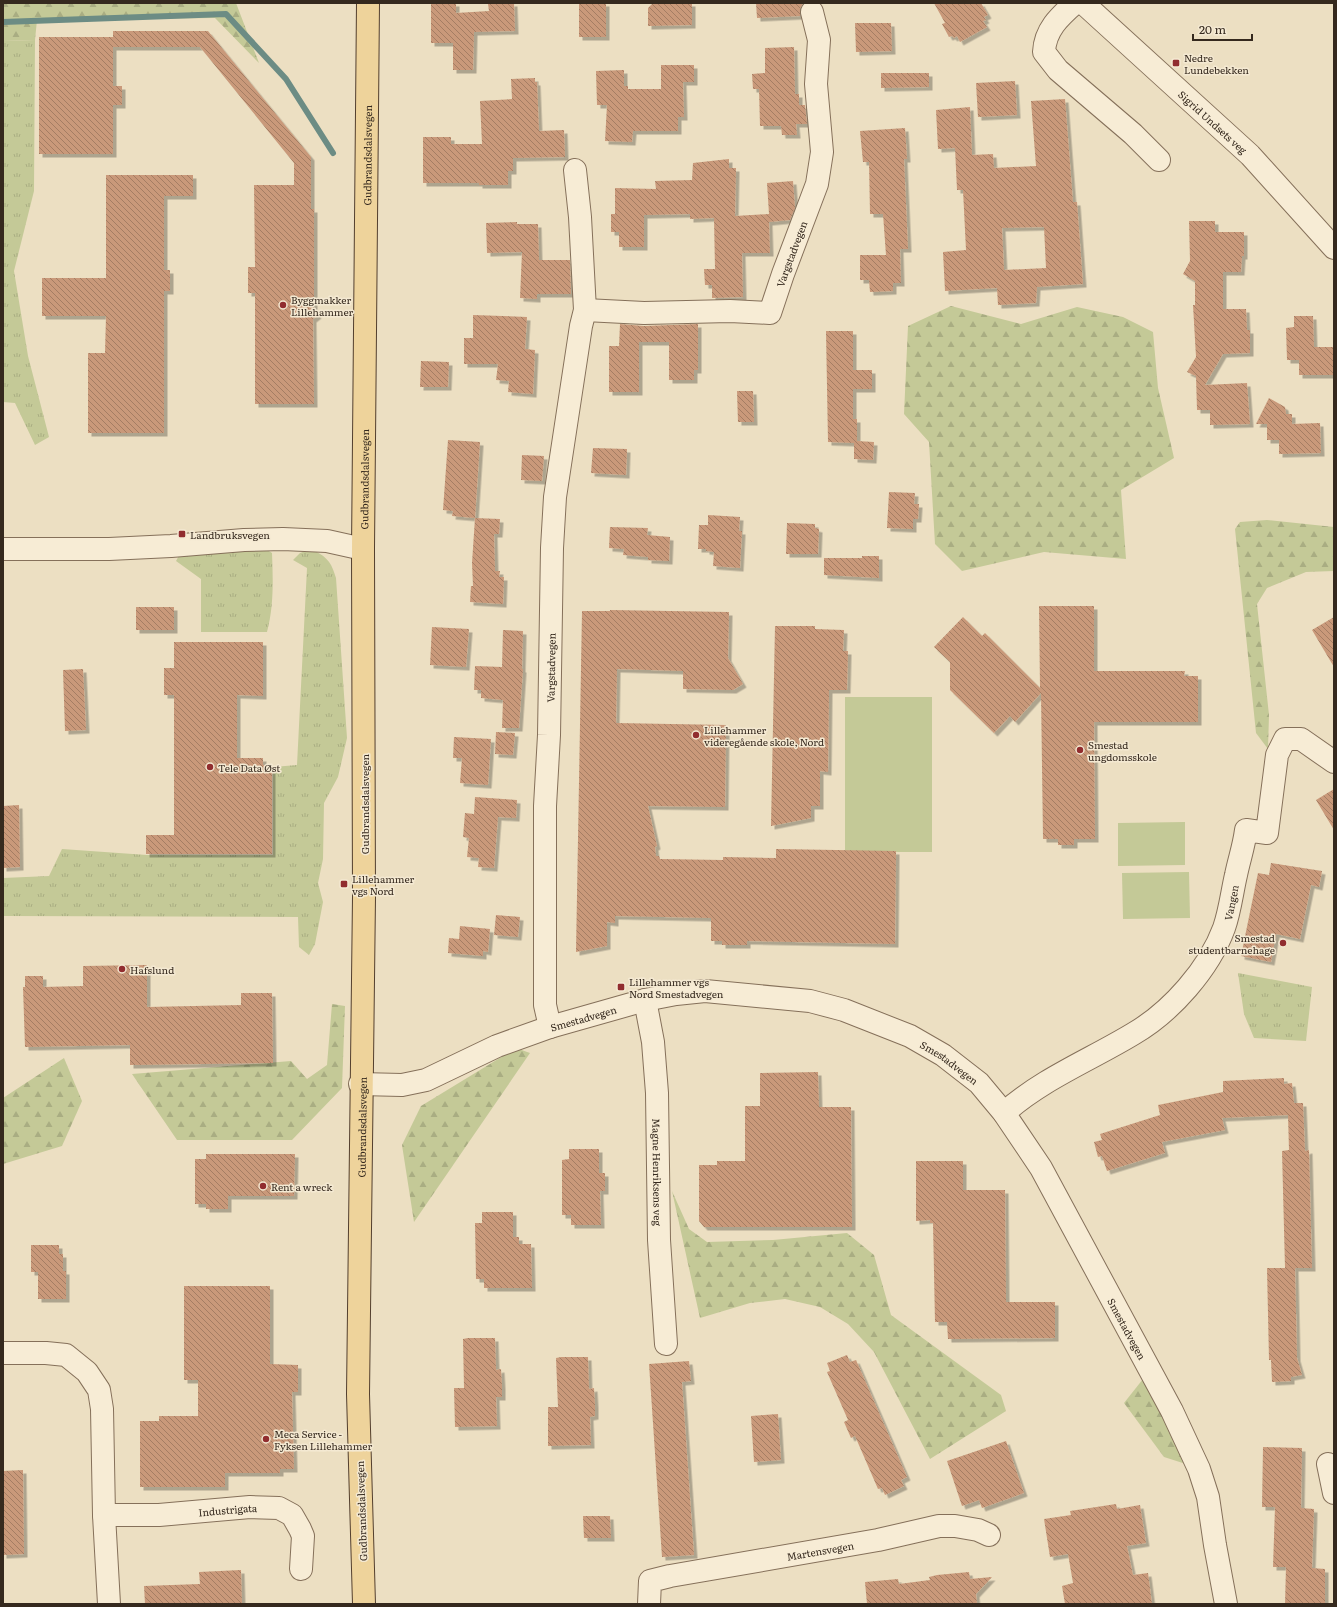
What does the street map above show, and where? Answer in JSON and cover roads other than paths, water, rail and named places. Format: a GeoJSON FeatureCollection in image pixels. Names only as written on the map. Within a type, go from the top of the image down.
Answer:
{"type":"FeatureCollection","features":[{"type":"Feature","properties":{"kind":"main road","name":"Gudbrandsdalsvegen"},"geometry":{"type":"LineString","coordinates":[[364,1604],[358,1394],[360,1084],[364,897],[363,550],[368,3]]}},
{"type":"Feature","properties":{"kind":"street"},"geometry":{"type":"LineString","coordinates":[[1075,3],[1051,27],[1044,40],[1044,52],[1058,70],[1133,134],[1159,160]]}},
{"type":"Feature","properties":{"kind":"street","name":"Sigrid Undsets veg"},"geometry":{"type":"LineString","coordinates":[[1083,3],[1250,155],[1334,248]]}},
{"type":"Feature","properties":{"kind":"street","name":"Vargstadvegen"},"geometry":{"type":"LineString","coordinates":[[585,310],[644,313],[730,311],[770,313],[817,184],[822,152],[816,84],[819,40],[812,12]]}},
{"type":"Feature","properties":{"kind":"street","name":"Vargstadvegen"},"geometry":{"type":"LineString","coordinates":[[550,1027],[545,1005],[545,806],[549,735],[552,548],[555,497],[576,369],[581,326],[585,310],[580,217],[575,170]]}},
{"type":"Feature","properties":{"kind":"street"},"geometry":{"type":"LineString","coordinates":[[3,549],[115,549],[238,540],[283,539],[327,541],[363,550]]}},
{"type":"Feature","properties":{"kind":"street","name":"Vangen"},"geometry":{"type":"LineString","coordinates":[[1004,1113],[1040,1086],[1134,1034],[1150,1023],[1181,995],[1203,969],[1215,948],[1224,927],[1246,830],[1267,833],[1277,755],[1284,739],[1301,740],[1334,762]]}},
{"type":"Feature","properties":{"kind":"street","name":"Smestadvegen"},"geometry":{"type":"LineString","coordinates":[[360,1084],[402,1085],[426,1080],[497,1046],[550,1027],[645,1000],[676,994],[705,991],[810,1001],[844,1010],[910,1036],[943,1055],[979,1083],[1004,1113],[1041,1168],[1172,1411],[1199,1469],[1208,1497],[1226,1604]]}},
{"type":"Feature","properties":{"kind":"street","name":"Magne Henriksens veg"},"geometry":{"type":"LineString","coordinates":[[645,1000],[653,1042],[657,1093],[659,1240],[666,1344]]}},
{"type":"Feature","properties":{"kind":"street"},"geometry":{"type":"LineString","coordinates":[[3,1353],[66,1355],[87,1372],[99,1390],[102,1409],[104,1515],[109,1604]]}},
{"type":"Feature","properties":{"kind":"street"},"geometry":{"type":"LineString","coordinates":[[1328,1464],[1334,1493]]}},
{"type":"Feature","properties":{"kind":"street","name":"Industrigata"},"geometry":{"type":"LineString","coordinates":[[104,1515],[159,1515],[250,1508],[279,1508],[292,1515],[300,1529],[302,1536],[301,1569]]}},
{"type":"Feature","properties":{"kind":"street","name":"Martensvegen"},"geometry":{"type":"LineString","coordinates":[[649,1604],[650,1581],[678,1575],[878,1540],[938,1526],[955,1526],[978,1530],[989,1535]]}},
{"type":"Feature","properties":{"kind":"waterway"},"geometry":{"type":"LineString","coordinates":[[3,22],[226,14],[286,79],[333,153]]}},
{"type":"Feature","properties":{"kind":"place","name":"Nedre Lundebekken"},"geometry":{"type":"Point","coordinates":[1176,63]}},
{"type":"Feature","properties":{"kind":"place","name":"Byggmakker Lillehammer"},"geometry":{"type":"Point","coordinates":[283,305]}},
{"type":"Feature","properties":{"kind":"place","name":"Landbruksvegen"},"geometry":{"type":"Point","coordinates":[182,534]}},
{"type":"Feature","properties":{"kind":"place","name":"Lillehammer videregående skole, Nord"},"geometry":{"type":"Point","coordinates":[696,735]}},
{"type":"Feature","properties":{"kind":"place","name":"Smestad ungdomsskole"},"geometry":{"type":"Point","coordinates":[1080,750]}},
{"type":"Feature","properties":{"kind":"place","name":"Tele Data Øst"},"geometry":{"type":"Point","coordinates":[210,767]}},
{"type":"Feature","properties":{"kind":"place","name":"Lillehammer vgs Nord"},"geometry":{"type":"Point","coordinates":[344,884]}},
{"type":"Feature","properties":{"kind":"place","name":"Smestad studentbarnehage"},"geometry":{"type":"Point","coordinates":[1283,943]}},
{"type":"Feature","properties":{"kind":"place","name":"Hafslund"},"geometry":{"type":"Point","coordinates":[122,969]}},
{"type":"Feature","properties":{"kind":"place","name":"Lillehammer vgs Nord Smestadvegen"},"geometry":{"type":"Point","coordinates":[621,987]}},
{"type":"Feature","properties":{"kind":"place","name":"Rent a wreck"},"geometry":{"type":"Point","coordinates":[263,1186]}},
{"type":"Feature","properties":{"kind":"place","name":"Meca Service - Fyksen Lillehammer"},"geometry":{"type":"Point","coordinates":[266,1439]}}]}
